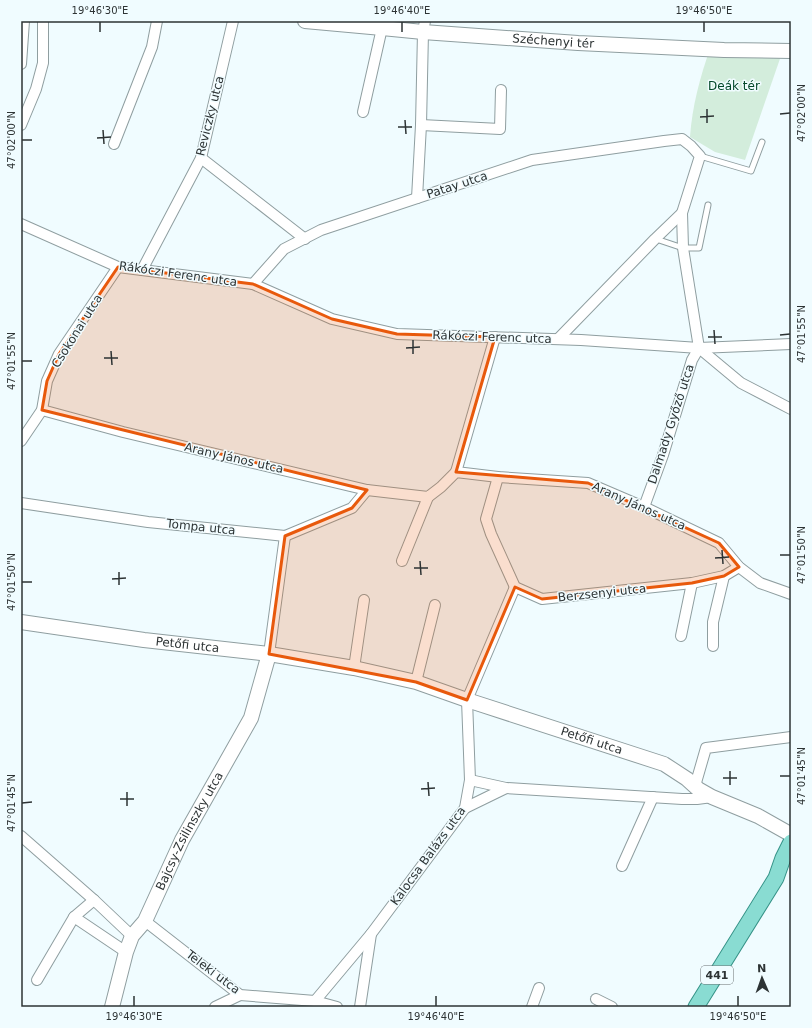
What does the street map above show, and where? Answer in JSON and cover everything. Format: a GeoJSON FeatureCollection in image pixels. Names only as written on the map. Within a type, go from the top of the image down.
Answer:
{"type":"FeatureCollection","features":[{"type":"Feature","properties":{"kind":"main road","name":"441"},"geometry":{"type":"LineString","coordinates":[[696,1007],[776,878],[791,834]]}},
{"type":"Feature","properties":{"kind":"main road","name":"441"},"geometry":{"type":"LineString","coordinates":[[776,878],[791,863]]}},
{"type":"Feature","properties":{"kind":"street"},"geometry":{"type":"LineString","coordinates":[[21,64],[24,21]]}},
{"type":"Feature","properties":{"kind":"street"},"geometry":{"type":"LineString","coordinates":[[21,125],[36,89],[43,63],[43,21]]}},
{"type":"Feature","properties":{"kind":"street"},"geometry":{"type":"LineString","coordinates":[[114,144],[152,47],[157,21]]}},
{"type":"Feature","properties":{"kind":"street","name":"Reviczky utca"},"geometry":{"type":"LineString","coordinates":[[142,270],[201,158],[233,21]]}},
{"type":"Feature","properties":{"kind":"street","name":"Széchenyi tér"},"geometry":{"type":"LineString","coordinates":[[305,21],[382,28],[424,27],[578,43],[724,50],[791,51]]}},
{"type":"Feature","properties":{"kind":"street"},"geometry":{"type":"LineString","coordinates":[[417,198],[424,27]]}},
{"type":"Feature","properties":{"kind":"street"},"geometry":{"type":"LineString","coordinates":[[363,112],[382,28]]}},
{"type":"Feature","properties":{"kind":"street"},"geometry":{"type":"LineString","coordinates":[[421,125],[500,129],[501,90]]}},
{"type":"Feature","properties":{"kind":"street","name":"Patay utca"},"geometry":{"type":"LineString","coordinates":[[253,284],[284,249],[321,230],[532,160],[682,139],[700,156]]}},
{"type":"Feature","properties":{"kind":"street"},"geometry":{"type":"LineString","coordinates":[[700,156],[682,213],[684,248],[700,348],[741,383],[791,409]]}},
{"type":"Feature","properties":{"kind":"street"},"geometry":{"type":"LineString","coordinates":[[201,158],[305,239]]}},
{"type":"Feature","properties":{"kind":"street"},"geometry":{"type":"LineString","coordinates":[[558,339],[682,213]]}},
{"type":"Feature","properties":{"kind":"street","name":"Rákóczi Ferenc utca"},"geometry":{"type":"LineString","coordinates":[[21,224],[118,267],[253,284],[332,319],[397,334],[558,339],[700,348],[791,344]]}},
{"type":"Feature","properties":{"kind":"street","name":"Csokonai utca"},"geometry":{"type":"LineString","coordinates":[[21,441],[42,410],[47,381],[60,354],[118,267]]}},
{"type":"Feature","properties":{"kind":"street"},"geometry":{"type":"LineString","coordinates":[[402,561],[428,497],[456,472],[495,337]]}},
{"type":"Feature","properties":{"kind":"street","name":"Dalmady Győző utca"},"geometry":{"type":"LineString","coordinates":[[644,506],[663,455],[692,360],[700,348]]}},
{"type":"Feature","properties":{"kind":"street","name":"Arany János utca"},"geometry":{"type":"LineString","coordinates":[[42,410],[123,432],[366,490],[428,497]]}},
{"type":"Feature","properties":{"kind":"street","name":"Arany János utca"},"geometry":{"type":"LineString","coordinates":[[456,472],[498,477],[588,483],[644,506],[719,543],[739,567],[760,583],[791,594]]}},
{"type":"Feature","properties":{"kind":"street"},"geometry":{"type":"LineString","coordinates":[[467,700],[515,587],[491,534],[486,519],[498,477]]}},
{"type":"Feature","properties":{"kind":"street","name":"Tompa utca"},"geometry":{"type":"LineString","coordinates":[[21,503],[148,522],[285,536],[352,508],[366,490]]}},
{"type":"Feature","properties":{"kind":"street"},"geometry":{"type":"LineString","coordinates":[[269,654],[285,536]]}},
{"type":"Feature","properties":{"kind":"street","name":"Berzsenyi utca"},"geometry":{"type":"LineString","coordinates":[[515,587],[542,599],[692,583],[724,576],[739,567]]}},
{"type":"Feature","properties":{"kind":"street"},"geometry":{"type":"LineString","coordinates":[[713,646],[713,622],[724,576]]}},
{"type":"Feature","properties":{"kind":"street"},"geometry":{"type":"LineString","coordinates":[[681,636],[692,583]]}},
{"type":"Feature","properties":{"kind":"street"},"geometry":{"type":"LineString","coordinates":[[354,668],[364,600]]}},
{"type":"Feature","properties":{"kind":"street"},"geometry":{"type":"LineString","coordinates":[[416,682],[435,605]]}},
{"type":"Feature","properties":{"kind":"street","name":"Petőfi utca"},"geometry":{"type":"LineString","coordinates":[[21,622],[144,640],[269,654],[354,668],[416,682],[664,764],[712,796],[758,816],[791,834]]}},
{"type":"Feature","properties":{"kind":"street","name":"Bajcsy-Zsilinszky utca"},"geometry":{"type":"LineString","coordinates":[[112,1007],[126,952],[132,936],[145,921],[182,840],[251,718],[269,654]]}},
{"type":"Feature","properties":{"kind":"street","name":"Kalocsa Balázs utca"},"geometry":{"type":"LineString","coordinates":[[315,1002],[371,934],[465,808],[470,780],[467,700]]}},
{"type":"Feature","properties":{"kind":"street"},"geometry":{"type":"LineString","coordinates":[[695,786],[706,748],[791,737]]}},
{"type":"Feature","properties":{"kind":"street"},"geometry":{"type":"LineString","coordinates":[[470,780],[506,788],[697,799],[712,796]]}},
{"type":"Feature","properties":{"kind":"street"},"geometry":{"type":"LineString","coordinates":[[465,808],[506,788]]}},
{"type":"Feature","properties":{"kind":"street"},"geometry":{"type":"LineString","coordinates":[[622,866],[653,797]]}},
{"type":"Feature","properties":{"kind":"street"},"geometry":{"type":"LineString","coordinates":[[21,836],[94,900],[132,936]]}},
{"type":"Feature","properties":{"kind":"street"},"geometry":{"type":"LineString","coordinates":[[37,980],[74,917],[94,900]]}},
{"type":"Feature","properties":{"kind":"street"},"geometry":{"type":"LineString","coordinates":[[74,917],[126,952]]}},
{"type":"Feature","properties":{"kind":"street","name":"Teleki utca"},"geometry":{"type":"LineString","coordinates":[[145,921],[240,995],[315,1002],[337,1007]]}},
{"type":"Feature","properties":{"kind":"street","name":"Kalocsa Balázs utca"},"geometry":{"type":"LineString","coordinates":[[360,1007],[371,934]]}},
{"type":"Feature","properties":{"kind":"street"},"geometry":{"type":"LineString","coordinates":[[532,1007],[539,988]]}},
{"type":"Feature","properties":{"kind":"street"},"geometry":{"type":"LineString","coordinates":[[214,1007],[240,995]]}},
{"type":"Feature","properties":{"kind":"street"},"geometry":{"type":"LineString","coordinates":[[596,999],[612,1007]]}},
{"type":"Feature","properties":{"kind":"lane"},"geometry":{"type":"LineString","coordinates":[[700,156],[751,171],[762,142]]}},
{"type":"Feature","properties":{"kind":"lane"},"geometry":{"type":"LineString","coordinates":[[655,239],[684,248],[699,248],[708,205]]}},
{"type":"Feature","properties":{"kind":"highlighted area"},"geometry":{"type":"Polygon","coordinates":[[[118,267],[253,284],[332,319],[397,334],[495,337],[456,472],[588,483],[719,543],[739,567],[724,576],[692,583],[542,599],[515,587],[467,700],[416,682],[269,654],[285,536],[352,508],[367,490],[42,410],[47,381],[59,354],[118,267]]]}},
{"type":"Feature","properties":{"kind":"green space","name":"Deák tér"},"geometry":{"type":"Polygon","coordinates":[[[710,49],[783,50],[745,160],[715,152],[690,137],[697,92],[710,49]]]}}]}
